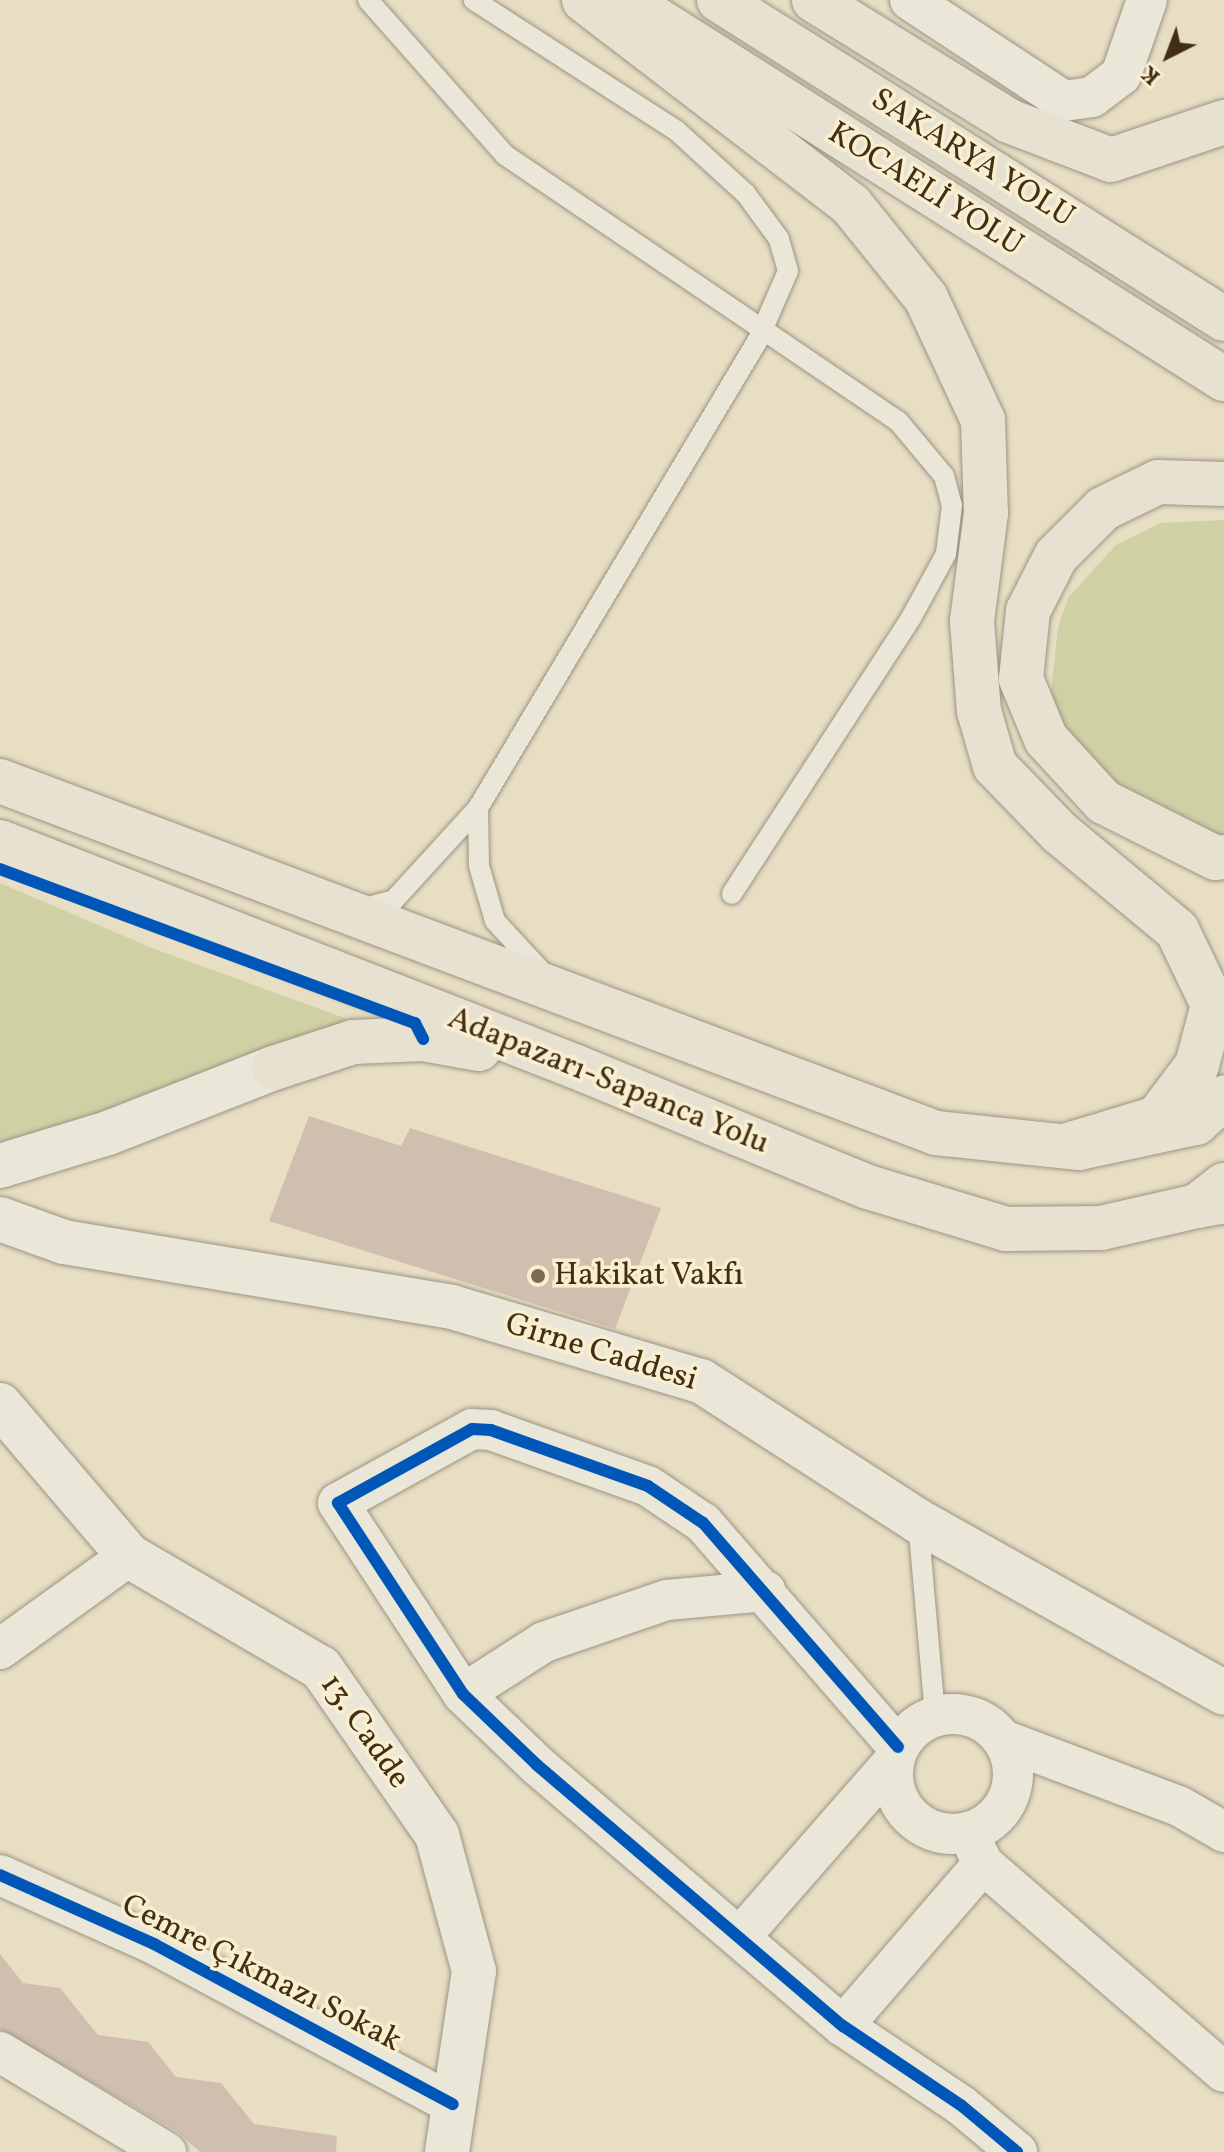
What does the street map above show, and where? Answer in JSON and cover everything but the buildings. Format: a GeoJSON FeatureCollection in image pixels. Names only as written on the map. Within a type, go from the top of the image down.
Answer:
{"type":"FeatureCollection","features":[{"type":"Feature","properties":{"kind":"main road"},"geometry":{"type":"LineString","coordinates":[[584,0],[851,205],[926,298],[983,420],[986,513],[972,621],[979,711],[995,766],[1060,833],[1177,930],[1213,1005],[1197,1065],[1157,1118],[1065,1146]]}},
{"type":"Feature","properties":{"kind":"main road","name":"KOCAELİ YOLU"},"geometry":{"type":"LineString","coordinates":[[626,0],[1224,379]]}},
{"type":"Feature","properties":{"kind":"main road","name":"SAKARYA YOLU"},"geometry":{"type":"LineString","coordinates":[[719,0],[1224,319]]}},
{"type":"Feature","properties":{"kind":"main road"},"geometry":{"type":"LineString","coordinates":[[814,0],[1009,121],[1111,160],[1224,122]]}},
{"type":"Feature","properties":{"kind":"main road"},"geometry":{"type":"LineString","coordinates":[[1224,484],[1158,482],[1103,509],[1056,556],[1028,611],[1021,679],[1046,739],[1104,802],[1216,858],[1224,857]]}},
{"type":"Feature","properties":{"kind":"main road","name":"Adapazarı-Sapanca Yolu"},"geometry":{"type":"LineString","coordinates":[[0,781],[579,1002],[936,1133],[1079,1148],[1196,1123],[1224,1098]]}},
{"type":"Feature","properties":{"kind":"main road","name":"Adapazarı-Sapanca Yolu"},"geometry":{"type":"LineString","coordinates":[[0,842],[574,1066],[868,1187],[1006,1229],[1101,1228],[1215,1197]]}},
{"type":"Feature","properties":{"kind":"main road"},"geometry":{"type":"LineString","coordinates":[[274,1068],[353,1042],[423,1039],[574,1066]]}},
{"type":"Feature","properties":{"kind":"street"},"geometry":{"type":"LineString","coordinates":[[910,0],[1064,101],[1092,97],[1121,75],[1147,0]]}},
{"type":"Feature","properties":{"kind":"street"},"geometry":{"type":"LineString","coordinates":[[0,1166],[108,1133],[274,1068]]}},
{"type":"Feature","properties":{"kind":"street","name":"Girne Caddesi"},"geometry":{"type":"LineString","coordinates":[[0,1219],[64,1242],[452,1307],[701,1381],[918,1521],[1224,1693]]}},
{"type":"Feature","properties":{"kind":"street","name":"13. Cadde"},"geometry":{"type":"LineString","coordinates":[[0,1405],[129,1556],[321,1668],[437,1835],[474,1971],[447,2152]]}},
{"type":"Feature","properties":{"kind":"street"},"geometry":{"type":"LineString","coordinates":[[1017,2152],[962,2106],[843,2026],[537,1765],[463,1694],[338,1503],[452,1435],[491,1430],[648,1486],[703,1523],[766,1591],[896,1754],[896,1793],[917,1822],[976,1848],[1224,2072]]}},
{"type":"Feature","properties":{"kind":"street"},"geometry":{"type":"LineString","coordinates":[[0,1649],[129,1556]]}},
{"type":"Feature","properties":{"kind":"street"},"geometry":{"type":"LineString","coordinates":[[463,1694],[544,1642],[599,1623],[667,1600],[766,1591]]}},
{"type":"Feature","properties":{"kind":"street"},"geometry":{"type":"LineString","coordinates":[[740,1937],[896,1754],[913,1729],[935,1716],[972,1716],[1003,1740],[1179,1806],[1224,1832]]}},
{"type":"Feature","properties":{"kind":"street"},"geometry":{"type":"LineString","coordinates":[[843,2026],[1000,1812],[1014,1777],[1003,1740]]}},
{"type":"Feature","properties":{"kind":"street","name":"Cemre Çıkmazı Sokak"},"geometry":{"type":"LineString","coordinates":[[0,1875],[154,1944],[453,2104]]}},
{"type":"Feature","properties":{"kind":"street"},"geometry":{"type":"LineString","coordinates":[[0,2052],[166,2152]]}},
{"type":"Feature","properties":{"kind":"lane"},"geometry":{"type":"LineString","coordinates":[[368,0],[505,155],[898,421],[944,476],[952,505],[946,554],[911,618],[732,894]]}},
{"type":"Feature","properties":{"kind":"lane"},"geometry":{"type":"LineString","coordinates":[[341,911],[394,900],[478,808],[762,330],[788,271],[779,239],[746,194],[677,131],[474,0]]}},
{"type":"Feature","properties":{"kind":"lane"},"geometry":{"type":"LineString","coordinates":[[478,808],[479,866],[495,921],[526,959],[579,1002]]}},
{"type":"Feature","properties":{"kind":"lane"},"geometry":{"type":"LineString","coordinates":[[918,1521],[935,1716]]}},
{"type":"Feature","properties":{"kind":"green space"},"geometry":{"type":"Polygon","coordinates":[[[1224,520],[1224,843],[1129,801],[1066,733],[1051,691],[1058,628],[1068,598],[1116,545],[1161,523],[1224,520]]]}},
{"type":"Feature","properties":{"kind":"green space"},"geometry":{"type":"Polygon","coordinates":[[[0,883],[152,948],[383,1032],[0,1151],[0,883]]]}},
{"type":"Feature","properties":{"kind":"cycle path"},"geometry":{"type":"LineString","coordinates":[[0,869],[415,1023],[423,1039]]}},
{"type":"Feature","properties":{"kind":"cycle path"},"geometry":{"type":"LineString","coordinates":[[898,1747],[703,1523],[648,1486],[491,1430],[472,1429],[338,1503],[463,1694],[537,1765],[843,2026],[962,2106],[1017,2152]]}},
{"type":"Feature","properties":{"kind":"cycle path"},"geometry":{"type":"LineString","coordinates":[[0,1875],[154,1944],[453,2104]]}},
{"type":"Feature","properties":{"kind":"place","name":"Hakikat Vakfı"},"geometry":{"type":"Point","coordinates":[538,1276]}}]}
